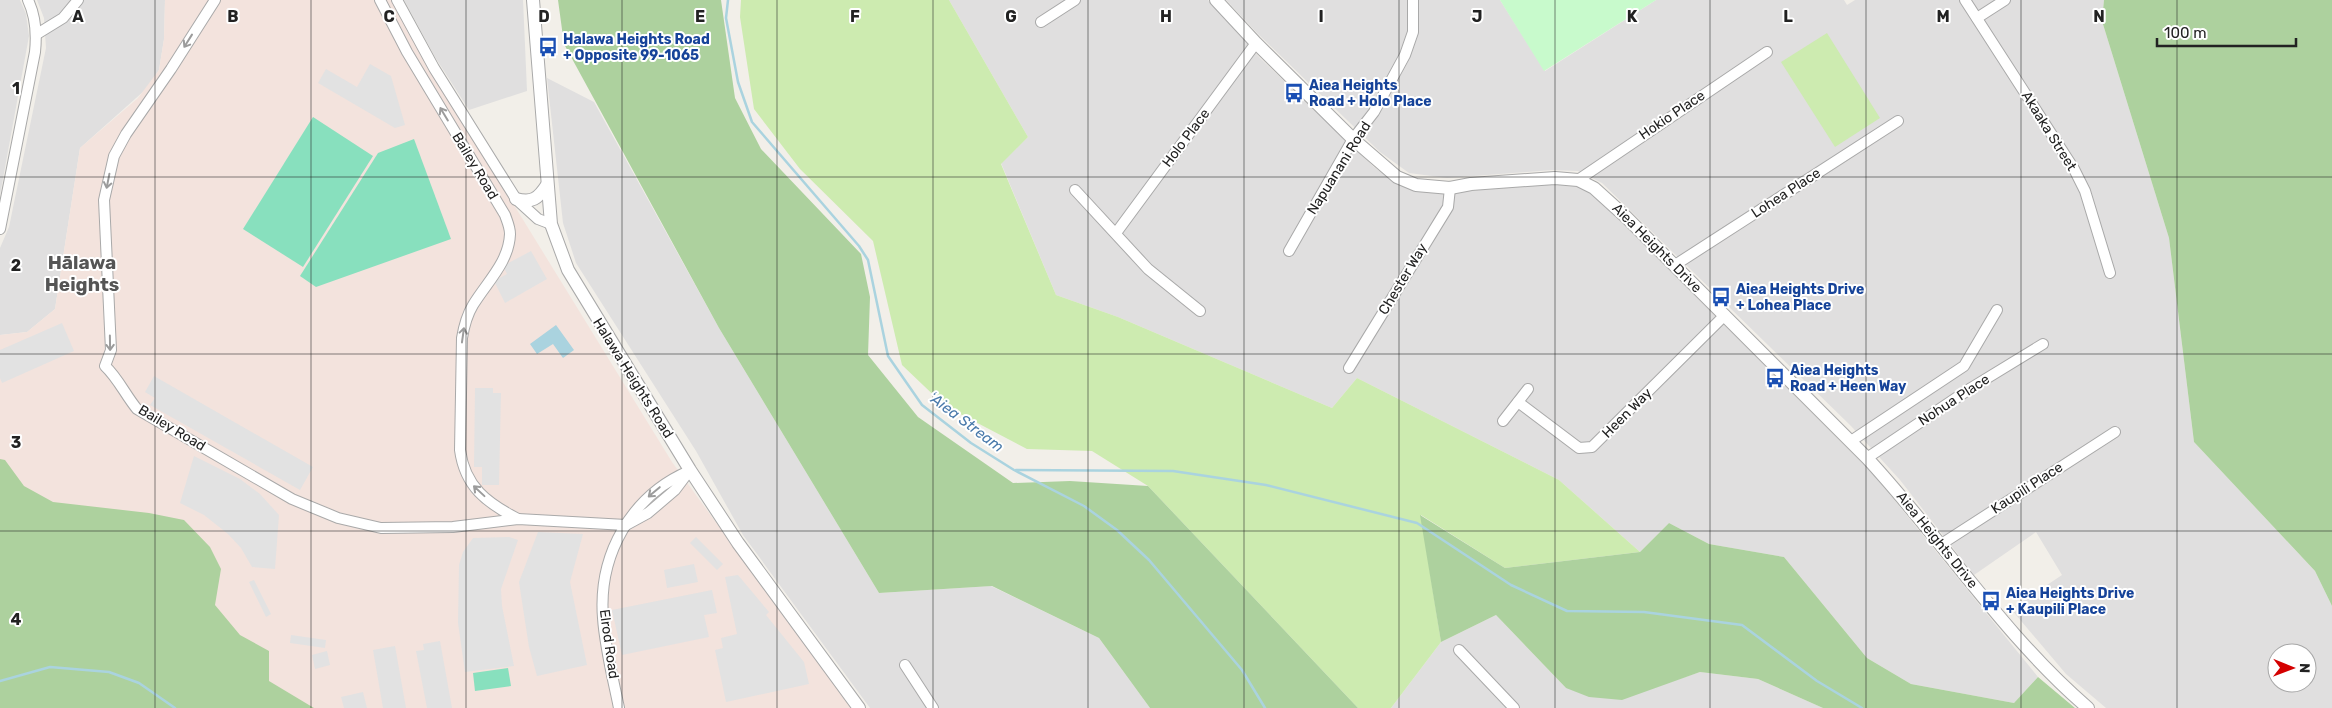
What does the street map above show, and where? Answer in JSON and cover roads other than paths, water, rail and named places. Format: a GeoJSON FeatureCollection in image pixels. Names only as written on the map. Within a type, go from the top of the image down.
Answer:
{"type":"FeatureCollection","features":[{"type":"Feature","properties":{"kind":"street"},"geometry":{"type":"LineString","coordinates":[[0,229],[37,34],[35,17],[28,0]]}},
{"type":"Feature","properties":{"kind":"street"},"geometry":{"type":"LineString","coordinates":[[37,34],[63,18],[78,0]]}},
{"type":"Feature","properties":{"kind":"street","name":"Bailey Road"},"geometry":{"type":"LineString","coordinates":[[215,0],[171,69],[126,134],[114,156],[104,200],[110,350],[105,366],[115,376],[123,392],[137,409],[292,499],[338,518],[381,528],[400,529],[453,527],[518,519],[626,525]]}},
{"type":"Feature","properties":{"kind":"street","name":"Bailey Road"},"geometry":{"type":"LineString","coordinates":[[380,0],[407,52],[505,215],[510,232],[508,248],[502,263],[474,305],[464,326],[462,338],[460,450],[462,466],[468,480],[500,509],[518,519]]}},
{"type":"Feature","properties":{"kind":"street"},"geometry":{"type":"LineString","coordinates":[[397,0],[434,68],[516,199],[538,219],[551,224]]}},
{"type":"Feature","properties":{"kind":"street","name":"Halawa Heights Road"},"geometry":{"type":"LineString","coordinates":[[533,0],[551,224],[568,270],[690,470],[738,543],[859,708]]}},
{"type":"Feature","properties":{"kind":"street"},"geometry":{"type":"LineString","coordinates":[[1041,22],[1075,0]]}},
{"type":"Feature","properties":{"kind":"street","name":"Aiea Heights Drive"},"geometry":{"type":"LineString","coordinates":[[1216,0],[1256,43],[1353,139],[1397,177],[1416,185],[1450,188],[1555,178],[1578,180],[1594,188],[1612,203],[1868,458],[1977,591],[2050,674],[2088,708]]}},
{"type":"Feature","properties":{"kind":"street","name":"Napuanani Road"},"geometry":{"type":"LineString","coordinates":[[1289,251],[1353,139],[1374,112],[1406,55],[1413,32],[1413,0]]}},
{"type":"Feature","properties":{"kind":"street","name":"Akaaka Street"},"geometry":{"type":"LineString","coordinates":[[1965,0],[2074,169],[2085,191],[2110,273]]}},
{"type":"Feature","properties":{"kind":"street"},"geometry":{"type":"LineString","coordinates":[[1977,18],[2005,0]]}},
{"type":"Feature","properties":{"kind":"street","name":"Holo Place"},"geometry":{"type":"LineString","coordinates":[[1116,234],[1256,43]]}},
{"type":"Feature","properties":{"kind":"street","name":"Hokio Place"},"geometry":{"type":"LineString","coordinates":[[1578,180],[1767,52]]}},
{"type":"Feature","properties":{"kind":"street","name":"Lohea Place"},"geometry":{"type":"LineString","coordinates":[[1675,266],[1898,121]]}},
{"type":"Feature","properties":{"kind":"street"},"geometry":{"type":"LineString","coordinates":[[516,199],[533,201],[540,196],[547,185]]}},
{"type":"Feature","properties":{"kind":"street","name":"Chester Way"},"geometry":{"type":"LineString","coordinates":[[1349,368],[1448,207],[1450,188]]}},
{"type":"Feature","properties":{"kind":"street"},"geometry":{"type":"LineString","coordinates":[[1075,190],[1148,269],[1200,311]]}},
{"type":"Feature","properties":{"kind":"street"},"geometry":{"type":"LineString","coordinates":[[1851,441],[1964,366],[1997,310]]}},
{"type":"Feature","properties":{"kind":"street","name":"Heen Way"},"geometry":{"type":"LineString","coordinates":[[1518,402],[1579,448],[1592,447],[1724,315]]}},
{"type":"Feature","properties":{"kind":"street","name":"Nohua Place"},"geometry":{"type":"LineString","coordinates":[[1868,458],[1971,388],[2043,344]]}},
{"type":"Feature","properties":{"kind":"street"},"geometry":{"type":"LineString","coordinates":[[1503,421],[1528,389]]}},
{"type":"Feature","properties":{"kind":"street","name":"Kaupili Place"},"geometry":{"type":"LineString","coordinates":[[1940,545],[2115,432]]}},
{"type":"Feature","properties":{"kind":"street"},"geometry":{"type":"LineString","coordinates":[[626,525],[648,513],[675,490],[690,470]]}},
{"type":"Feature","properties":{"kind":"street","name":"Elrod Road"},"geometry":{"type":"LineString","coordinates":[[619,708],[604,626],[603,590],[615,543],[626,525]]}},
{"type":"Feature","properties":{"kind":"street"},"geometry":{"type":"LineString","coordinates":[[1459,650],[1514,708]]}},
{"type":"Feature","properties":{"kind":"street"},"geometry":{"type":"LineString","coordinates":[[905,665],[933,708]]}},
{"type":"Feature","properties":{"kind":"water"},"geometry":{"type":"Polygon","coordinates":[[[556,325],[574,350],[563,358],[553,344],[537,354],[530,344],[556,325]]]}},
{"type":"Feature","properties":{"kind":"waterway","name":"ʻAiea Stream"},"geometry":{"type":"LineString","coordinates":[[728,0],[726,18],[738,82],[752,122],[859,246],[868,260],[888,356],[922,405],[971,443],[1014,470],[1084,506],[1117,530],[1149,560],[1242,670],[1265,708]]}},
{"type":"Feature","properties":{"kind":"waterway"},"geometry":{"type":"LineString","coordinates":[[1016,470],[1173,471],[1266,485],[1417,523],[1511,585],[1567,611],[1644,612],[1742,625],[1817,681],[1862,708]]}},
{"type":"Feature","properties":{"kind":"waterway"},"geometry":{"type":"LineString","coordinates":[[0,681],[50,667],[109,672],[139,683],[175,708]]}},
{"type":"Feature","properties":{"kind":"place","name":"Halawa Heights Road + Opposite 99-1065"},"geometry":{"type":"Point","coordinates":[548,47]}},
{"type":"Feature","properties":{"kind":"place","name":"Aiea Heights Road + Holo Place"},"geometry":{"type":"Point","coordinates":[1294,93]}},
{"type":"Feature","properties":{"kind":"place","name":"Aiea Heights Drive + Lohea Place"},"geometry":{"type":"Point","coordinates":[1721,297]}},
{"type":"Feature","properties":{"kind":"place","name":"Aiea Heights Road + Heen Way"},"geometry":{"type":"Point","coordinates":[1775,378]}},
{"type":"Feature","properties":{"kind":"place","name":"Aiea Heights Drive + Kaupili Place"},"geometry":{"type":"Point","coordinates":[1991,601]}},
{"type":"Feature","properties":{"kind":"district","name":"Hālawa Heights"},"geometry":{"type":"Point","coordinates":[82,273]}}]}
